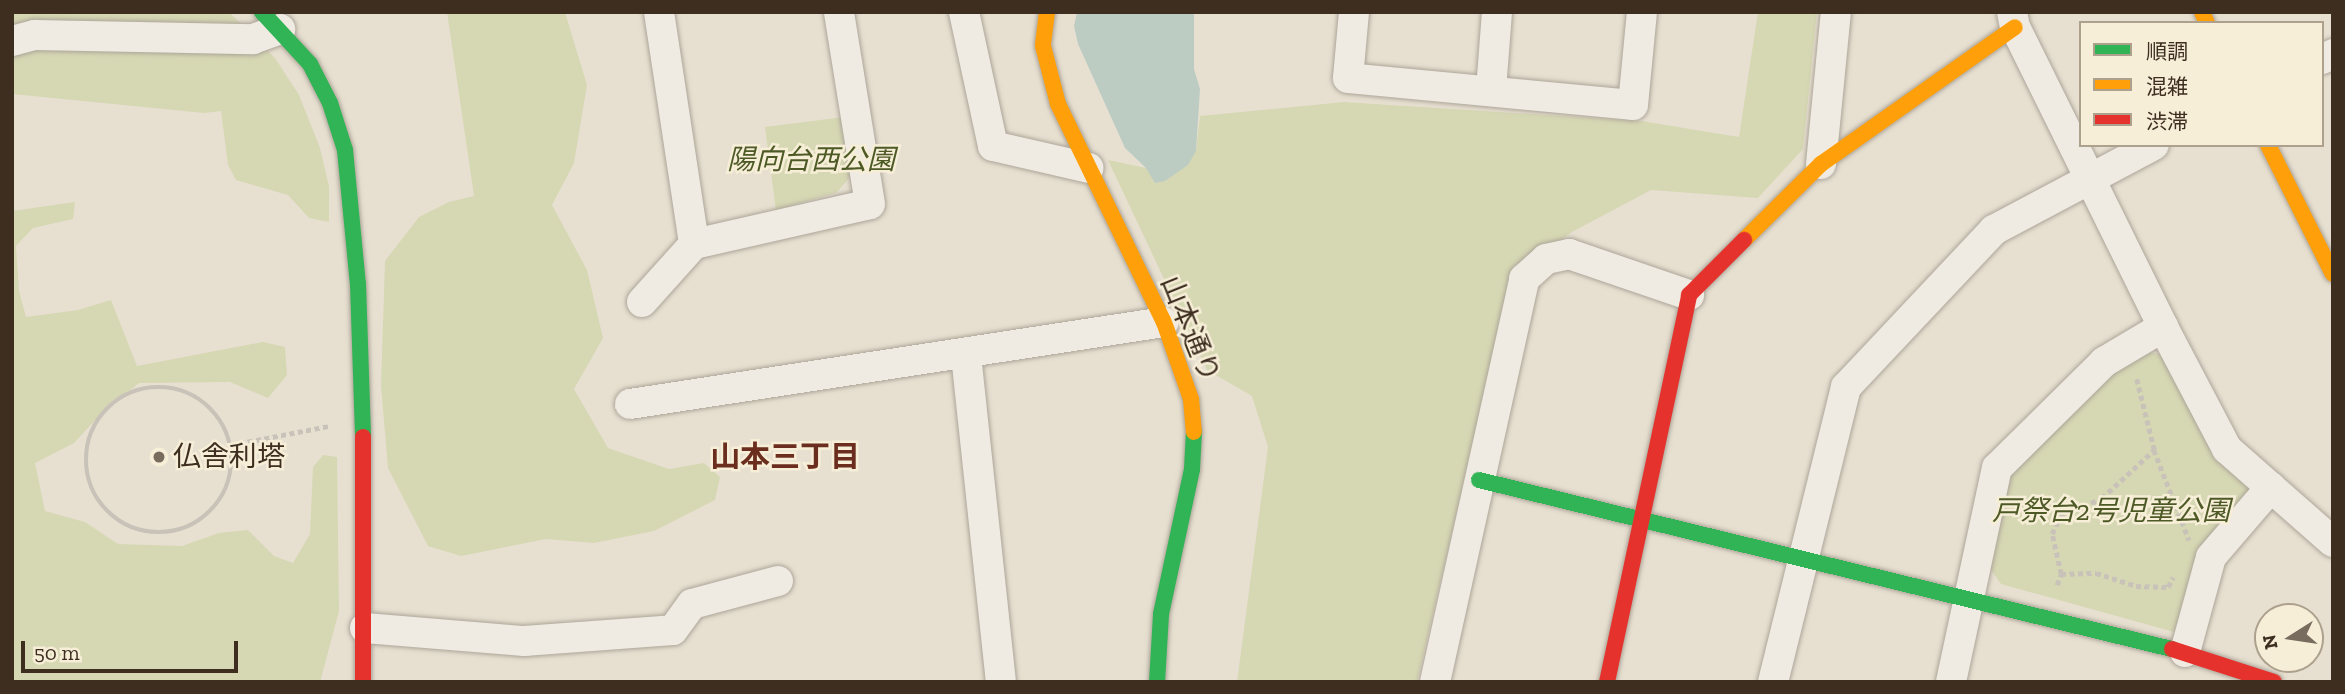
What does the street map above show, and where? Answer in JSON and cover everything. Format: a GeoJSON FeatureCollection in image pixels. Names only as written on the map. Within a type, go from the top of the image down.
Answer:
{"type":"FeatureCollection","features":[{"type":"Feature","properties":{"kind":"street"},"geometry":{"type":"LineString","coordinates":[[659,12],[694,244]]}},
{"type":"Feature","properties":{"kind":"street"},"geometry":{"type":"LineString","coordinates":[[642,302],[694,244],[870,204],[839,12]]}},
{"type":"Feature","properties":{"kind":"street"},"geometry":{"type":"LineString","coordinates":[[964,12],[993,146],[1089,169]]}},
{"type":"Feature","properties":{"kind":"street","name":"山本通り"},"geometry":{"type":"LineString","coordinates":[[1047,12],[1043,46],[1048,75],[1058,104],[1164,322],[1191,399],[1194,432],[1192,469],[1161,614],[1157,682]]}},
{"type":"Feature","properties":{"kind":"street"},"geometry":{"type":"LineString","coordinates":[[1354,12],[1348,78],[1633,106],[1643,12]]}},
{"type":"Feature","properties":{"kind":"street"},"geometry":{"type":"LineString","coordinates":[[1491,90],[1497,12]]}},
{"type":"Feature","properties":{"kind":"street"},"geometry":{"type":"LineString","coordinates":[[1821,164],[1836,12]]}},
{"type":"Feature","properties":{"kind":"street"},"geometry":{"type":"LineString","coordinates":[[1607,682],[1689,295],[1821,164],[2014,19],[2163,327],[2227,449],[2333,542]]}},
{"type":"Feature","properties":{"kind":"street"},"geometry":{"type":"LineString","coordinates":[[12,41],[35,35],[253,39],[271,21],[310,64],[330,103],[345,150],[358,284],[365,628],[363,682]]}},
{"type":"Feature","properties":{"kind":"street"},"geometry":{"type":"LineString","coordinates":[[1773,682],[1846,387],[1994,230],[2150,147]]}},
{"type":"Feature","properties":{"kind":"street"},"geometry":{"type":"LineString","coordinates":[[2270,147],[2323,229],[2333,274]]}},
{"type":"Feature","properties":{"kind":"street"},"geometry":{"type":"LineString","coordinates":[[1435,682],[1524,279],[1546,259],[1569,254],[1689,295]]}},
{"type":"Feature","properties":{"kind":"street"},"geometry":{"type":"LineString","coordinates":[[630,404],[966,355],[1164,322]]}},
{"type":"Feature","properties":{"kind":"street"},"geometry":{"type":"LineString","coordinates":[[1951,682],[1997,468],[2104,362],[2163,327]]}},
{"type":"Feature","properties":{"kind":"street"},"geometry":{"type":"LineString","coordinates":[[966,355],[1001,682]]}},
{"type":"Feature","properties":{"kind":"street"},"geometry":{"type":"LineString","coordinates":[[1479,480],[2048,616],[2185,652],[2274,682]]}},
{"type":"Feature","properties":{"kind":"street"},"geometry":{"type":"LineString","coordinates":[[2185,652],[2211,557],[2271,487]]}},
{"type":"Feature","properties":{"kind":"street"},"geometry":{"type":"LineString","coordinates":[[365,628],[524,641],[673,630],[692,604],[778,581]]}},
{"type":"Feature","properties":{"kind":"path"},"geometry":{"type":"LineString","coordinates":[[2127,349],[2154,450],[2190,543],[2219,547]]}},
{"type":"Feature","properties":{"kind":"path"},"geometry":{"type":"LineString","coordinates":[[163,387],[187,392],[207,405],[222,423],[231,446],[231,470],[225,494],[210,513],[190,527],[166,534],[142,532],[120,522],[102,506],[90,484],[86,461],[90,438],[101,416],[118,400],[139,390],[163,387]]}},
{"type":"Feature","properties":{"kind":"path"},"geometry":{"type":"LineString","coordinates":[[231,446],[362,419]]}},
{"type":"Feature","properties":{"kind":"path"},"geometry":{"type":"LineString","coordinates":[[2048,616],[2061,574],[2052,534],[2060,517],[2102,498],[2154,450]]}},
{"type":"Feature","properties":{"kind":"path"},"geometry":{"type":"LineString","coordinates":[[2061,574],[2096,573],[2136,586],[2168,587],[2177,570]]}},
{"type":"Feature","properties":{"kind":"green space"},"geometry":{"type":"Polygon","coordinates":[[[12,12],[229,12],[275,58],[299,95],[320,148],[329,187],[329,222],[309,218],[288,195],[236,180],[228,165],[221,111],[204,113],[12,94],[12,12]]]}},
{"type":"Feature","properties":{"kind":"green space"},"geometry":{"type":"Polygon","coordinates":[[[447,12],[565,12],[587,85],[574,163],[552,205],[587,270],[603,338],[574,389],[608,448],[669,469],[704,463],[720,477],[715,500],[654,531],[594,543],[546,539],[461,556],[428,546],[388,468],[381,386],[385,261],[419,217],[449,202],[474,196],[447,12]]]}},
{"type":"Feature","properties":{"kind":"green space"},"geometry":{"type":"Polygon","coordinates":[[[1758,12],[1817,12],[1803,149],[1758,198],[1651,190],[1572,232],[1512,276],[1417,682],[1237,682],[1268,447],[1252,396],[1207,370],[1108,160],[1146,168],[1196,151],[1200,116],[1344,102],[1641,121],[1739,137],[1758,12]]]}},
{"type":"Feature","properties":{"kind":"green space","name":"陽向台西公園"},"geometry":{"type":"Polygon","coordinates":[[[844,117],[852,175],[836,193],[776,210],[765,127],[844,117]]]}},
{"type":"Feature","properties":{"kind":"green space"},"geometry":{"type":"Polygon","coordinates":[[[75,202],[73,219],[33,228],[16,246],[19,291],[26,317],[78,310],[111,300],[137,366],[263,342],[285,347],[287,375],[268,398],[230,382],[139,383],[100,415],[74,443],[35,463],[45,511],[85,522],[118,544],[182,546],[219,533],[248,530],[274,556],[293,563],[310,534],[313,467],[323,455],[337,457],[339,611],[320,682],[12,682],[12,211],[75,202]]]}},
{"type":"Feature","properties":{"kind":"green space","name":"戸祭台2号児童公園"},"geometry":{"type":"Polygon","coordinates":[[[2149,352],[2167,356],[2258,489],[2203,552],[2174,632],[2001,584],[1989,567],[2012,465],[2118,368],[2149,352]]]}},
{"type":"Feature","properties":{"kind":"shaded area"},"geometry":{"type":"Polygon","coordinates":[[[1077,12],[1194,12],[1194,69],[1200,89],[1196,151],[1188,165],[1165,181],[1155,183],[1146,168],[1125,148],[1078,44],[1074,26],[1077,12]]]}},
{"type":"Feature","properties":{"kind":"traffic: fast"},"geometry":{"type":"LineString","coordinates":[[262,12],[310,64],[330,103],[345,150],[358,284],[363,437]]}},
{"type":"Feature","properties":{"kind":"traffic: fast"},"geometry":{"type":"LineString","coordinates":[[1157,682],[1161,614],[1192,469],[1194,432]]}},
{"type":"Feature","properties":{"kind":"traffic: fast"},"geometry":{"type":"LineString","coordinates":[[1479,480],[2172,649]]}},
{"type":"Feature","properties":{"kind":"traffic: slow"},"geometry":{"type":"LineString","coordinates":[[1047,12],[1043,46],[1058,104],[1164,322],[1191,399],[1194,432]]}},
{"type":"Feature","properties":{"kind":"traffic: slow"},"geometry":{"type":"LineString","coordinates":[[2202,12],[2206,21]]}},
{"type":"Feature","properties":{"kind":"traffic: slow"},"geometry":{"type":"LineString","coordinates":[[1744,240],[1821,164],[2015,27]]}},
{"type":"Feature","properties":{"kind":"traffic: slow"},"geometry":{"type":"LineString","coordinates":[[2269,147],[2333,274]]}},
{"type":"Feature","properties":{"kind":"traffic: jam"},"geometry":{"type":"LineString","coordinates":[[1607,682],[1689,295],[1744,240]]}},
{"type":"Feature","properties":{"kind":"traffic: jam"},"geometry":{"type":"LineString","coordinates":[[363,437],[363,682]]}},
{"type":"Feature","properties":{"kind":"traffic: jam"},"geometry":{"type":"LineString","coordinates":[[2172,649],[2274,682]]}},
{"type":"Feature","properties":{"kind":"place","name":"仏舎利塔"},"geometry":{"type":"Point","coordinates":[159,457]}},
{"type":"Feature","properties":{"kind":"district","name":"山本三丁目"},"geometry":{"type":"Point","coordinates":[785,457]}}]}
